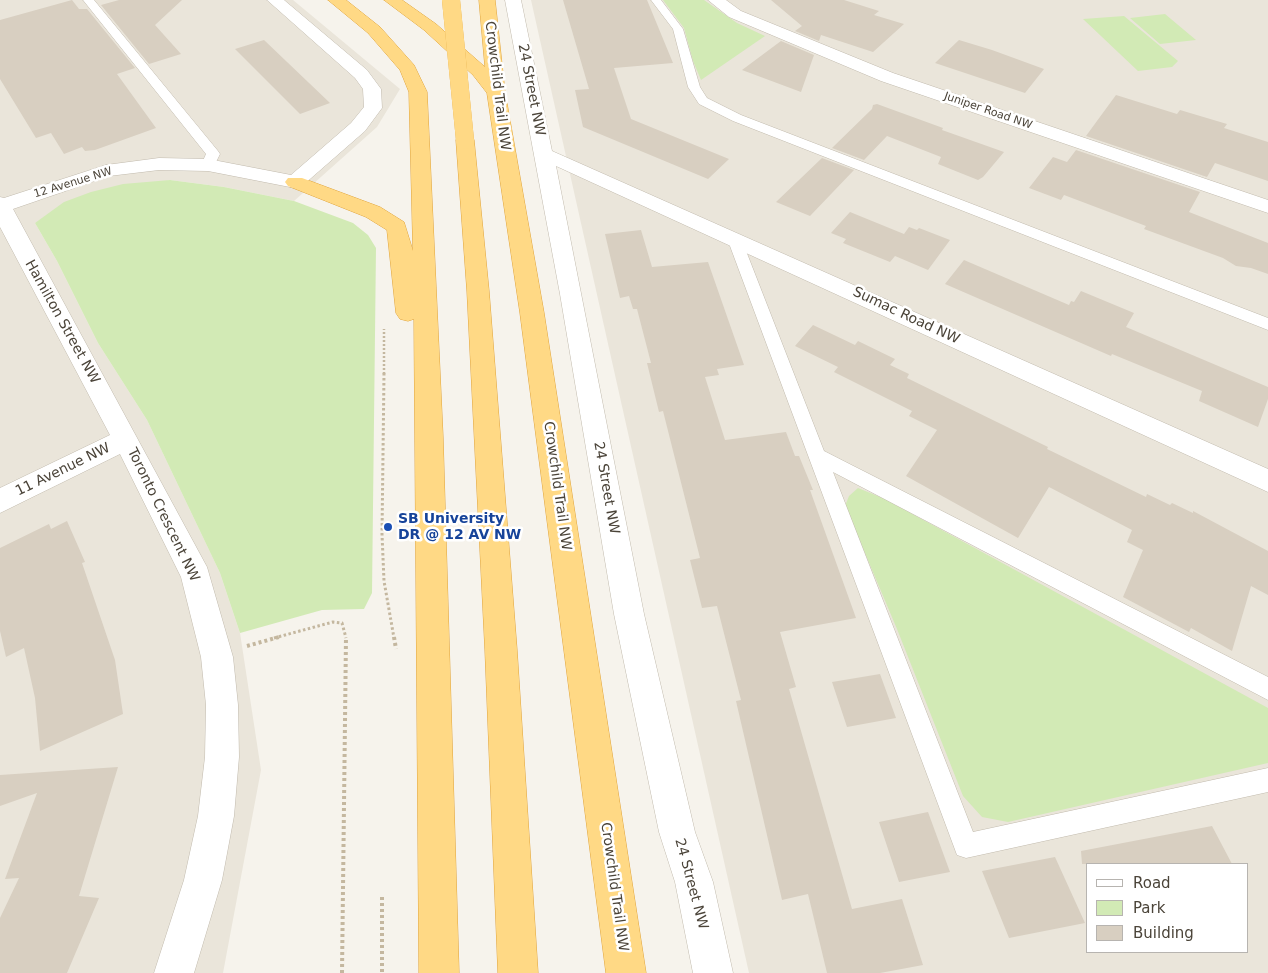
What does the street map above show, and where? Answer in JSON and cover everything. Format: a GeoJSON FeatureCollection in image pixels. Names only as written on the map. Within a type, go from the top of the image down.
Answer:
{"type":"FeatureCollection","features":[{"type":"Feature","properties":{"kind":"highway"},"geometry":{"type":"LineString","coordinates":[[336,0],[374,30],[408,69],[418,92],[430,437],[439,973]]}},
{"type":"Feature","properties":{"kind":"highway"},"geometry":{"type":"LineString","coordinates":[[392,0],[430,27],[479,71],[496,92]]}},
{"type":"Feature","properties":{"kind":"highway"},"geometry":{"type":"LineString","coordinates":[[452,0],[478,291],[500,640],[518,973]]}},
{"type":"Feature","properties":{"kind":"highway","name":"Crowchild Trail NW"},"geometry":{"type":"LineString","coordinates":[[487,0],[496,92],[532,313],[626,973]]}},
{"type":"Feature","properties":{"kind":"highway"},"geometry":{"type":"LineString","coordinates":[[295,182],[373,212],[397,228],[401,242],[410,344],[430,437]]}},
{"type":"Feature","properties":{"kind":"street"},"geometry":{"type":"LineString","coordinates":[[275,0],[361,74],[372,89],[373,108],[358,127],[295,182]]}},
{"type":"Feature","properties":{"kind":"street","name":"24 Street NW"},"geometry":{"type":"LineString","coordinates":[[513,0],[544,154],[629,614],[677,832],[694,882],[713,973]]}},
{"type":"Feature","properties":{"kind":"street","name":"Juniper Road NW"},"geometry":{"type":"LineString","coordinates":[[716,0],[735,14],[887,77],[1268,207]]}},
{"type":"Feature","properties":{"kind":"street","name":"Sumac Road NW"},"geometry":{"type":"LineString","coordinates":[[544,154],[734,238],[1268,481]]}},
{"type":"Feature","properties":{"kind":"street","name":"12 Avenue NW"},"geometry":{"type":"LineString","coordinates":[[0,205],[106,171],[159,164],[208,165],[295,182]]}},
{"type":"Feature","properties":{"kind":"street","name":"Hamilton Street NW"},"geometry":{"type":"LineString","coordinates":[[0,205],[126,439]]}},
{"type":"Feature","properties":{"kind":"street","name":"11 Avenue NW"},"geometry":{"type":"LineString","coordinates":[[0,501],[126,439]]}},
{"type":"Feature","properties":{"kind":"street","name":"Toronto Crescent NW"},"geometry":{"type":"LineString","coordinates":[[126,439],[196,576],[217,657],[222,705],[222,757],[216,816],[203,880],[174,973]]}},
{"type":"Feature","properties":{"kind":"lane"},"geometry":{"type":"LineString","coordinates":[[88,0],[213,154],[208,165]]}},
{"type":"Feature","properties":{"kind":"lane"},"geometry":{"type":"LineString","coordinates":[[656,0],[678,29],[694,87],[703,101],[737,118],[1268,324]]}},
{"type":"Feature","properties":{"kind":"lane"},"geometry":{"type":"LineString","coordinates":[[734,238],[966,846],[1268,780]]}},
{"type":"Feature","properties":{"kind":"lane"},"geometry":{"type":"LineString","coordinates":[[818,456],[1268,689]]}},
{"type":"Feature","properties":{"kind":"path"},"geometry":{"type":"LineString","coordinates":[[384,327],[382,543],[384,580],[398,657]]}},
{"type":"Feature","properties":{"kind":"path"},"geometry":{"type":"LineString","coordinates":[[253,644],[333,622],[342,623],[346,632],[342,973]]}},
{"type":"Feature","properties":{"kind":"path"},"geometry":{"type":"LineString","coordinates":[[382,897],[382,973]]}},
{"type":"Feature","properties":{"kind":"shaded area"},"geometry":{"type":"Polygon","coordinates":[[[0,0],[293,0],[400,89],[377,127],[294,201],[224,187],[170,180],[35,223],[57,261],[98,343],[147,420],[220,573],[240,633],[261,770],[223,973],[0,973],[0,0]]]}},
{"type":"Feature","properties":{"kind":"shaded area"},"geometry":{"type":"Polygon","coordinates":[[[531,0],[1268,0],[1268,973],[749,973],[531,0]]]}},
{"type":"Feature","properties":{"kind":"green space"},"geometry":{"type":"Polygon","coordinates":[[[663,0],[704,0],[737,23],[765,36],[701,80],[693,61],[684,28],[663,0]]]}},
{"type":"Feature","properties":{"kind":"green space"},"geometry":{"type":"Polygon","coordinates":[[[1165,14],[1196,40],[1160,44],[1130,18],[1165,14]]]}},
{"type":"Feature","properties":{"kind":"green space"},"geometry":{"type":"Polygon","coordinates":[[[1124,16],[1178,61],[1172,67],[1138,71],[1083,19],[1124,16]]]}},
{"type":"Feature","properties":{"kind":"green space"},"geometry":{"type":"Polygon","coordinates":[[[170,180],[224,187],[294,201],[353,223],[368,235],[376,248],[372,593],[364,609],[322,610],[240,633],[220,573],[147,420],[98,343],[57,261],[35,223],[64,202],[91,192],[123,184],[170,180]]]}},
{"type":"Feature","properties":{"kind":"green space"},"geometry":{"type":"Polygon","coordinates":[[[858,488],[885,499],[1268,708],[1268,763],[1008,822],[982,817],[963,796],[897,629],[845,506],[849,496],[858,488]]]}},
{"type":"Feature","properties":{"kind":"building"},"geometry":{"type":"Polygon","coordinates":[[[72,0],[79,9],[87,9],[135,68],[117,74],[156,128],[95,150],[85,151],[82,147],[64,154],[51,133],[36,138],[0,79],[0,20],[72,0]]]}},
{"type":"Feature","properties":{"kind":"building"},"geometry":{"type":"Polygon","coordinates":[[[119,0],[182,0],[155,25],[181,54],[149,64],[101,5],[119,0]]]}},
{"type":"Feature","properties":{"kind":"building"},"geometry":{"type":"Polygon","coordinates":[[[563,0],[647,0],[673,63],[614,68],[631,119],[729,159],[708,179],[583,127],[575,90],[589,89],[563,0]]]}},
{"type":"Feature","properties":{"kind":"building"},"geometry":{"type":"Polygon","coordinates":[[[771,0],[844,0],[879,11],[874,15],[904,24],[873,52],[821,35],[819,41],[795,31],[802,26],[771,0]]]}},
{"type":"Feature","properties":{"kind":"building"},"geometry":{"type":"Polygon","coordinates":[[[264,40],[330,103],[300,114],[235,49],[264,40]]]}},
{"type":"Feature","properties":{"kind":"building"},"geometry":{"type":"Polygon","coordinates":[[[959,40],[1044,69],[1025,93],[935,63],[959,40]]]}},
{"type":"Feature","properties":{"kind":"building"},"geometry":{"type":"Polygon","coordinates":[[[781,41],[814,55],[801,92],[742,70],[781,41]]]}},
{"type":"Feature","properties":{"kind":"building"},"geometry":{"type":"Polygon","coordinates":[[[1116,95],[1177,114],[1180,110],[1227,124],[1224,128],[1268,142],[1268,181],[1215,163],[1207,177],[1086,136],[1116,95]]]}},
{"type":"Feature","properties":{"kind":"building"},"geometry":{"type":"Polygon","coordinates":[[[877,104],[1004,152],[983,177],[978,180],[938,164],[941,157],[887,136],[864,160],[832,148],[872,109],[873,105],[877,104]]]}},
{"type":"Feature","properties":{"kind":"building"},"geometry":{"type":"Polygon","coordinates":[[[1076,150],[1200,192],[1189,212],[1268,243],[1268,274],[1251,268],[1236,266],[1223,258],[1144,229],[1146,226],[1064,195],[1061,200],[1029,188],[1053,157],[1067,162],[1076,150]]]}},
{"type":"Feature","properties":{"kind":"building"},"geometry":{"type":"Polygon","coordinates":[[[822,158],[854,170],[810,216],[776,202],[822,158]]]}},
{"type":"Feature","properties":{"kind":"building"},"geometry":{"type":"Polygon","coordinates":[[[850,212],[904,234],[909,227],[917,230],[919,228],[950,240],[928,270],[895,256],[890,262],[843,243],[846,239],[831,233],[850,212]]]}},
{"type":"Feature","properties":{"kind":"building"},"geometry":{"type":"Polygon","coordinates":[[[641,230],[652,267],[708,262],[744,365],[717,369],[719,375],[705,377],[725,440],[786,432],[795,456],[799,456],[813,490],[810,490],[856,618],[780,632],[796,687],[789,689],[852,909],[902,899],[923,965],[880,973],[827,973],[808,894],[782,900],[736,701],[741,700],[717,606],[702,608],[690,560],[700,558],[663,411],[659,412],[647,363],[651,363],[637,309],[633,309],[629,296],[620,298],[605,234],[641,230]]]}},
{"type":"Feature","properties":{"kind":"building"},"geometry":{"type":"Polygon","coordinates":[[[964,260],[1069,305],[1071,301],[1074,302],[1081,291],[1134,313],[1126,327],[1268,387],[1268,399],[1258,427],[1199,401],[1202,391],[1112,354],[1111,356],[945,284],[964,260]]]}},
{"type":"Feature","properties":{"kind":"building"},"geometry":{"type":"Polygon","coordinates":[[[813,325],[855,345],[858,341],[895,359],[890,365],[909,374],[907,378],[1048,447],[1047,449],[1146,497],[1147,494],[1170,505],[1172,503],[1193,513],[1193,511],[1268,551],[1268,595],[1251,586],[1232,651],[1191,628],[1189,632],[1123,597],[1143,550],[1127,542],[1132,530],[1049,487],[1018,538],[906,476],[937,430],[909,416],[912,411],[834,372],[838,367],[795,346],[813,325]]]}},
{"type":"Feature","properties":{"kind":"building"},"geometry":{"type":"Polygon","coordinates":[[[67,521],[85,562],[82,563],[115,660],[123,714],[40,751],[35,698],[24,648],[6,657],[0,631],[0,548],[49,524],[51,529],[67,521]]]}},
{"type":"Feature","properties":{"kind":"building"},"geometry":{"type":"Polygon","coordinates":[[[880,674],[896,718],[847,727],[832,682],[880,674]]]}},
{"type":"Feature","properties":{"kind":"building"},"geometry":{"type":"Polygon","coordinates":[[[118,767],[79,896],[99,898],[67,973],[0,973],[0,918],[19,878],[5,879],[37,793],[0,806],[0,775],[118,767]]]}},
{"type":"Feature","properties":{"kind":"building"},"geometry":{"type":"Polygon","coordinates":[[[928,812],[950,872],[899,882],[879,822],[928,812]]]}},
{"type":"Feature","properties":{"kind":"building"},"geometry":{"type":"Polygon","coordinates":[[[1212,826],[1231,863],[1082,864],[1081,851],[1212,826]]]}},
{"type":"Feature","properties":{"kind":"building"},"geometry":{"type":"Polygon","coordinates":[[[1055,857],[1085,923],[1009,938],[982,871],[1055,857]]]}},
{"type":"Feature","properties":{"kind":"place","name":"SB University DR @ 12 AV NW"},"geometry":{"type":"Point","coordinates":[388,527]}}]}
